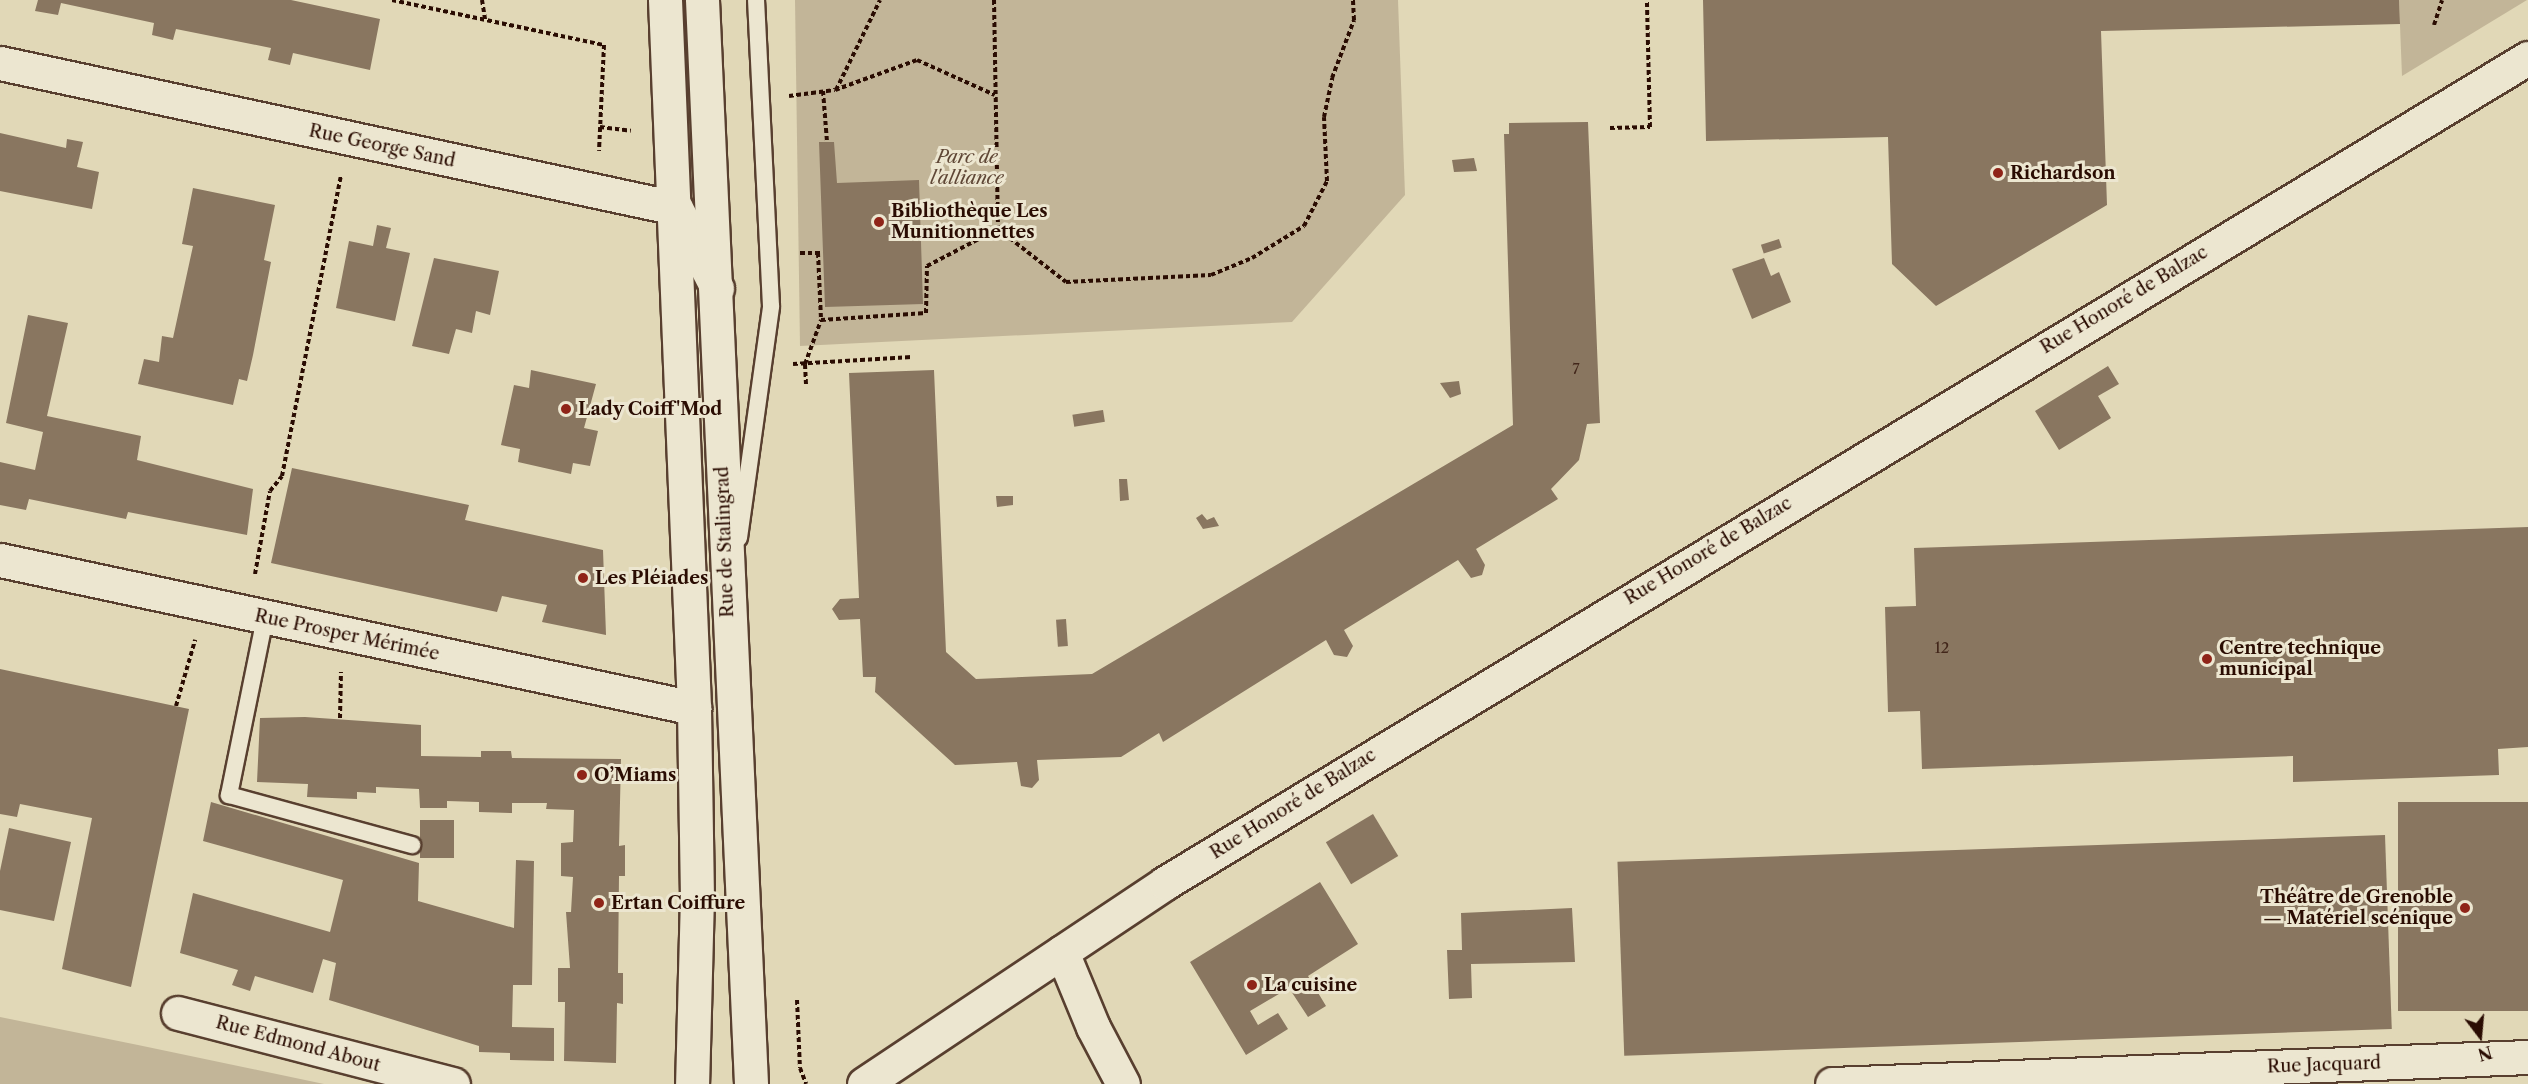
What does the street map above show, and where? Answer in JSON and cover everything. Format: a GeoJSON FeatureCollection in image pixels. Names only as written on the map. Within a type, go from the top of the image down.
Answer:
{"type":"FeatureCollection","features":[{"type":"Feature","properties":{"kind":"street","name":"Rue de Stalingrad"},"geometry":{"type":"LineString","coordinates":[[665,0],[676,208],[694,708],[697,896],[692,1084]]}},
{"type":"Feature","properties":{"kind":"street","name":"Rue de Stalingrad"},"geometry":{"type":"LineString","coordinates":[[702,0],[717,288],[728,619],[751,1084]]}},
{"type":"Feature","properties":{"kind":"street","name":"Rue George Sand"},"geometry":{"type":"LineString","coordinates":[[0,63],[676,208]]}},
{"type":"Feature","properties":{"kind":"street","name":"Rue Honoré de Balzac"},"geometry":{"type":"LineString","coordinates":[[864,1084],[891,1073],[1062,952],[1428,721],[2525,67]]}},
{"type":"Feature","properties":{"kind":"street"},"geometry":{"type":"LineString","coordinates":[[676,208],[717,288]]}},
{"type":"Feature","properties":{"kind":"street","name":"Rue Prosper Mérimée"},"geometry":{"type":"LineString","coordinates":[[0,560],[342,635],[694,708]]}},
{"type":"Feature","properties":{"kind":"street"},"geometry":{"type":"LineString","coordinates":[[1062,952],[1093,1027],[1124,1084]]}},
{"type":"Feature","properties":{"kind":"street","name":"Rue Edmond About"},"geometry":{"type":"LineString","coordinates":[[178,1013],[453,1084]]}},
{"type":"Feature","properties":{"kind":"street","name":"Rue Jacquard"},"geometry":{"type":"LineString","coordinates":[[1832,1084],[2528,1058]]}},
{"type":"Feature","properties":{"kind":"lane"},"geometry":{"type":"LineString","coordinates":[[728,619],[771,306],[756,0]]}},
{"type":"Feature","properties":{"kind":"lane"},"geometry":{"type":"LineString","coordinates":[[256,616],[229,795],[412,845]]}},
{"type":"Feature","properties":{"kind":"path"},"geometry":{"type":"LineString","coordinates":[[392,0],[604,45],[598,151],[604,194]]}},
{"type":"Feature","properties":{"kind":"path"},"geometry":{"type":"LineString","coordinates":[[483,0],[485,20]]}},
{"type":"Feature","properties":{"kind":"path"},"geometry":{"type":"LineString","coordinates":[[835,90],[879,0]]}},
{"type":"Feature","properties":{"kind":"path"},"geometry":{"type":"LineString","coordinates":[[994,0],[998,229]]}},
{"type":"Feature","properties":{"kind":"path"},"geometry":{"type":"LineString","coordinates":[[998,229],[1066,282],[1211,276],[1252,258],[1304,226],[1328,181],[1324,117],[1332,78],[1354,21],[1353,0]]}},
{"type":"Feature","properties":{"kind":"path"},"geometry":{"type":"LineString","coordinates":[[1610,128],[1650,128],[1647,0]]}},
{"type":"Feature","properties":{"kind":"path"},"geometry":{"type":"LineString","coordinates":[[2434,25],[2442,0]]}},
{"type":"Feature","properties":{"kind":"path"},"geometry":{"type":"LineString","coordinates":[[762,98],[835,90],[917,60],[996,94]]}},
{"type":"Feature","properties":{"kind":"path"},"geometry":{"type":"LineString","coordinates":[[824,92],[827,142]]}},
{"type":"Feature","properties":{"kind":"path"},"geometry":{"type":"LineString","coordinates":[[256,616],[270,491],[282,476],[349,138]]}},
{"type":"Feature","properties":{"kind":"path"},"geometry":{"type":"LineString","coordinates":[[821,320],[926,313],[927,266],[998,229]]}},
{"type":"Feature","properties":{"kind":"path"},"geometry":{"type":"LineString","coordinates":[[806,384],[805,364],[821,320],[818,253]]}},
{"type":"Feature","properties":{"kind":"path"},"geometry":{"type":"LineString","coordinates":[[762,366],[912,357]]}},
{"type":"Feature","properties":{"kind":"path"},"geometry":{"type":"LineString","coordinates":[[176,706],[204,605]]}},
{"type":"Feature","properties":{"kind":"path"},"geometry":{"type":"LineString","coordinates":[[340,718],[342,635]]}},
{"type":"Feature","properties":{"kind":"path"},"geometry":{"type":"LineString","coordinates":[[797,1000],[800,1068],[806,1084]]}},
{"type":"Feature","properties":{"kind":"green space","name":"Parc de l'alliance"},"geometry":{"type":"Polygon","coordinates":[[[795,0],[1398,0],[1405,195],[1292,322],[800,346],[795,0]]]}},
{"type":"Feature","properties":{"kind":"green space"},"geometry":{"type":"Polygon","coordinates":[[[2399,0],[2527,0],[2402,76],[2399,0]]]}},
{"type":"Feature","properties":{"kind":"green space"},"geometry":{"type":"Polygon","coordinates":[[[0,1017],[138,1045],[324,1084],[0,1084],[0,1017]]]}},
{"type":"Feature","properties":{"kind":"building"},"geometry":{"type":"Polygon","coordinates":[[[38,0],[291,0],[380,19],[370,70],[293,53],[290,65],[268,60],[271,48],[176,29],[173,40],[152,35],[154,23],[61,3],[58,15],[35,11],[38,0]]]}},
{"type":"Feature","properties":{"kind":"building","name":"Richardson"},"geometry":{"type":"Polygon","coordinates":[[[1703,0],[2399,0],[2400,24],[2101,31],[2107,205],[1936,306],[1892,264],[1888,137],[1706,141],[1703,0]]]}},
{"type":"Feature","properties":{"kind":"building"},"geometry":{"type":"Polygon","coordinates":[[[1588,122],[1600,423],[1587,424],[1579,460],[1551,489],[1558,499],[1476,549],[1485,565],[1482,575],[1471,578],[1458,560],[1344,630],[1353,646],[1347,657],[1334,655],[1326,640],[1163,742],[1159,733],[1121,757],[1037,760],[1039,780],[1032,788],[1021,786],[1017,762],[955,765],[875,692],[876,677],[863,677],[860,619],[839,620],[832,609],[840,599],[859,598],[849,373],[934,370],[946,652],[976,679],[1092,674],[1513,425],[1504,134],[1509,134],[1509,123],[1588,122]]]}},
{"type":"Feature","properties":{"kind":"building"},"geometry":{"type":"Polygon","coordinates":[[[0,133],[66,148],[67,139],[83,142],[77,167],[99,172],[92,209],[0,191],[0,133]]]}},
{"type":"Feature","properties":{"kind":"building","name":"Bibliothèque Les Munitionnettes"},"geometry":{"type":"Polygon","coordinates":[[[819,142],[834,142],[837,183],[919,180],[923,304],[825,307],[819,142]]]}},
{"type":"Feature","properties":{"kind":"building"},"geometry":{"type":"Polygon","coordinates":[[[1474,158],[1477,171],[1454,172],[1452,160],[1474,158]]]}},
{"type":"Feature","properties":{"kind":"building"},"geometry":{"type":"Polygon","coordinates":[[[193,188],[275,205],[264,260],[271,262],[253,355],[247,381],[239,379],[233,405],[138,384],[144,359],[159,362],[162,336],[173,338],[193,246],[182,244],[193,188]]]}},
{"type":"Feature","properties":{"kind":"building"},"geometry":{"type":"Polygon","coordinates":[[[377,225],[391,228],[386,248],[410,253],[395,321],[336,308],[349,241],[373,246],[377,225]]]}},
{"type":"Feature","properties":{"kind":"building"},"geometry":{"type":"Polygon","coordinates":[[[1779,239],[1782,248],[1764,253],[1761,245],[1779,239]]]}},
{"type":"Feature","properties":{"kind":"building"},"geometry":{"type":"Polygon","coordinates":[[[434,258],[499,271],[490,315],[476,311],[472,333],[456,329],[449,354],[412,346],[434,258]]]}},
{"type":"Feature","properties":{"kind":"building"},"geometry":{"type":"Polygon","coordinates":[[[1764,258],[1771,276],[1779,272],[1791,302],[1752,319],[1732,269],[1764,258]]]}},
{"type":"Feature","properties":{"kind":"building"},"geometry":{"type":"Polygon","coordinates":[[[28,315],[68,323],[47,416],[141,436],[137,460],[253,489],[247,535],[128,512],[126,519],[29,499],[26,510],[0,505],[0,462],[35,470],[43,432],[6,423],[28,315]]]}},
{"type":"Feature","properties":{"kind":"building"},"geometry":{"type":"Polygon","coordinates":[[[2108,366],[2119,384],[2098,396],[2111,418],[2059,450],[2035,411],[2108,366]]]}},
{"type":"Feature","properties":{"kind":"building"},"geometry":{"type":"Polygon","coordinates":[[[531,370],[596,384],[584,428],[598,431],[590,466],[573,463],[571,474],[518,462],[520,449],[501,445],[514,385],[529,388],[531,370]]]}},
{"type":"Feature","properties":{"kind":"building"},"geometry":{"type":"Polygon","coordinates":[[[1459,381],[1461,394],[1450,398],[1440,383],[1459,381]]]}},
{"type":"Feature","properties":{"kind":"building"},"geometry":{"type":"Polygon","coordinates":[[[1103,410],[1105,422],[1074,427],[1072,415],[1103,410]]]}},
{"type":"Feature","properties":{"kind":"building"},"geometry":{"type":"Polygon","coordinates":[[[292,468],[469,505],[465,520],[603,550],[606,635],[542,622],[547,605],[502,596],[497,612],[271,563],[292,468]]]}},
{"type":"Feature","properties":{"kind":"building"},"geometry":{"type":"Polygon","coordinates":[[[1119,479],[1127,479],[1129,500],[1120,501],[1119,479]]]}},
{"type":"Feature","properties":{"kind":"building"},"geometry":{"type":"Polygon","coordinates":[[[996,496],[1013,496],[1013,505],[997,507],[996,496]]]}},
{"type":"Feature","properties":{"kind":"building"},"geometry":{"type":"Polygon","coordinates":[[[1202,514],[1207,520],[1214,517],[1219,526],[1203,529],[1196,518],[1202,514]]]}},
{"type":"Feature","properties":{"kind":"building","name":"Centre technique municipal"},"geometry":{"type":"Polygon","coordinates":[[[2528,527],[2528,747],[2498,749],[2499,775],[2293,782],[2293,756],[1922,769],[1920,711],[1888,712],[1885,607],[1916,606],[1914,548],[2528,527]]]}},
{"type":"Feature","properties":{"kind":"building"},"geometry":{"type":"Polygon","coordinates":[[[1066,619],[1068,646],[1058,647],[1056,620],[1066,619]]]}},
{"type":"Feature","properties":{"kind":"building"},"geometry":{"type":"Polygon","coordinates":[[[0,669],[189,709],[131,987],[62,969],[92,818],[20,804],[17,817],[0,814],[0,669]]]}},
{"type":"Feature","properties":{"kind":"building"},"geometry":{"type":"Polygon","coordinates":[[[305,717],[421,725],[421,756],[481,757],[481,751],[511,751],[512,758],[621,759],[619,846],[625,845],[625,876],[619,876],[618,973],[623,973],[623,1004],[617,1003],[616,1063],[564,1061],[565,1002],[558,1002],[558,968],[570,968],[566,912],[571,912],[573,877],[561,876],[561,843],[573,842],[574,810],[546,809],[547,803],[512,803],[512,813],[479,812],[479,802],[447,801],[447,808],[420,808],[419,789],[376,787],[376,793],[357,792],[357,799],[307,797],[308,784],[257,782],[260,718],[305,717]]]}},
{"type":"Feature","properties":{"kind":"building"},"geometry":{"type":"Polygon","coordinates":[[[211,802],[419,863],[418,901],[514,928],[516,860],[534,861],[532,985],[513,985],[512,1027],[554,1028],[554,1061],[510,1060],[510,1053],[479,1052],[479,1046],[329,1000],[336,963],[323,959],[313,993],[255,976],[250,991],[232,985],[238,970],[180,953],[193,893],[330,932],[343,880],[203,841],[211,802]]]}},
{"type":"Feature","properties":{"kind":"building","name":"Théâtre de Grenoble — Matériel scénique"},"geometry":{"type":"Polygon","coordinates":[[[2398,802],[2528,802],[2528,1011],[2398,1011],[2398,802]]]}},
{"type":"Feature","properties":{"kind":"building"},"geometry":{"type":"Polygon","coordinates":[[[1373,814],[1398,856],[1351,884],[1326,842],[1373,814]]]}},
{"type":"Feature","properties":{"kind":"building"},"geometry":{"type":"Polygon","coordinates":[[[420,820],[454,820],[454,858],[420,858],[420,820]]]}},
{"type":"Feature","properties":{"kind":"building"},"geometry":{"type":"Polygon","coordinates":[[[9,828],[71,842],[54,921],[0,910],[0,871],[9,828]]]}},
{"type":"Feature","properties":{"kind":"building"},"geometry":{"type":"Polygon","coordinates":[[[2385,835],[2392,1029],[1624,1056],[1617,862],[2385,835]]]}},
{"type":"Feature","properties":{"kind":"building"},"geometry":{"type":"Polygon","coordinates":[[[1320,882],[1358,944],[1308,976],[1326,1006],[1308,1017],[1289,988],[1250,1011],[1258,1025],[1278,1013],[1288,1029],[1246,1055],[1190,962],[1320,882]]]}},
{"type":"Feature","properties":{"kind":"building"},"geometry":{"type":"Polygon","coordinates":[[[1572,908],[1575,962],[1471,964],[1472,998],[1449,999],[1447,950],[1462,950],[1461,913],[1572,908]]]}},
{"type":"Feature","properties":{"kind":"place","name":"Richardson"},"geometry":{"type":"Point","coordinates":[1998,173]}},
{"type":"Feature","properties":{"kind":"place","name":"Bibliothèque Les Munitionnettes"},"geometry":{"type":"Point","coordinates":[879,222]}},
{"type":"Feature","properties":{"kind":"place","name":"Lady Coiff'Mod"},"geometry":{"type":"Point","coordinates":[566,409]}},
{"type":"Feature","properties":{"kind":"place","name":"Les Pléiades"},"geometry":{"type":"Point","coordinates":[583,578]}},
{"type":"Feature","properties":{"kind":"place","name":"Centre technique municipal"},"geometry":{"type":"Point","coordinates":[2207,659]}},
{"type":"Feature","properties":{"kind":"place","name":"O’Miams"},"geometry":{"type":"Point","coordinates":[582,775]}},
{"type":"Feature","properties":{"kind":"place","name":"Ertan Coiffure"},"geometry":{"type":"Point","coordinates":[599,903]}},
{"type":"Feature","properties":{"kind":"place","name":"Théâtre de Grenoble — Matériel scénique"},"geometry":{"type":"Point","coordinates":[2465,908]}},
{"type":"Feature","properties":{"kind":"place","name":"La cuisine"},"geometry":{"type":"Point","coordinates":[1252,985]}}]}
